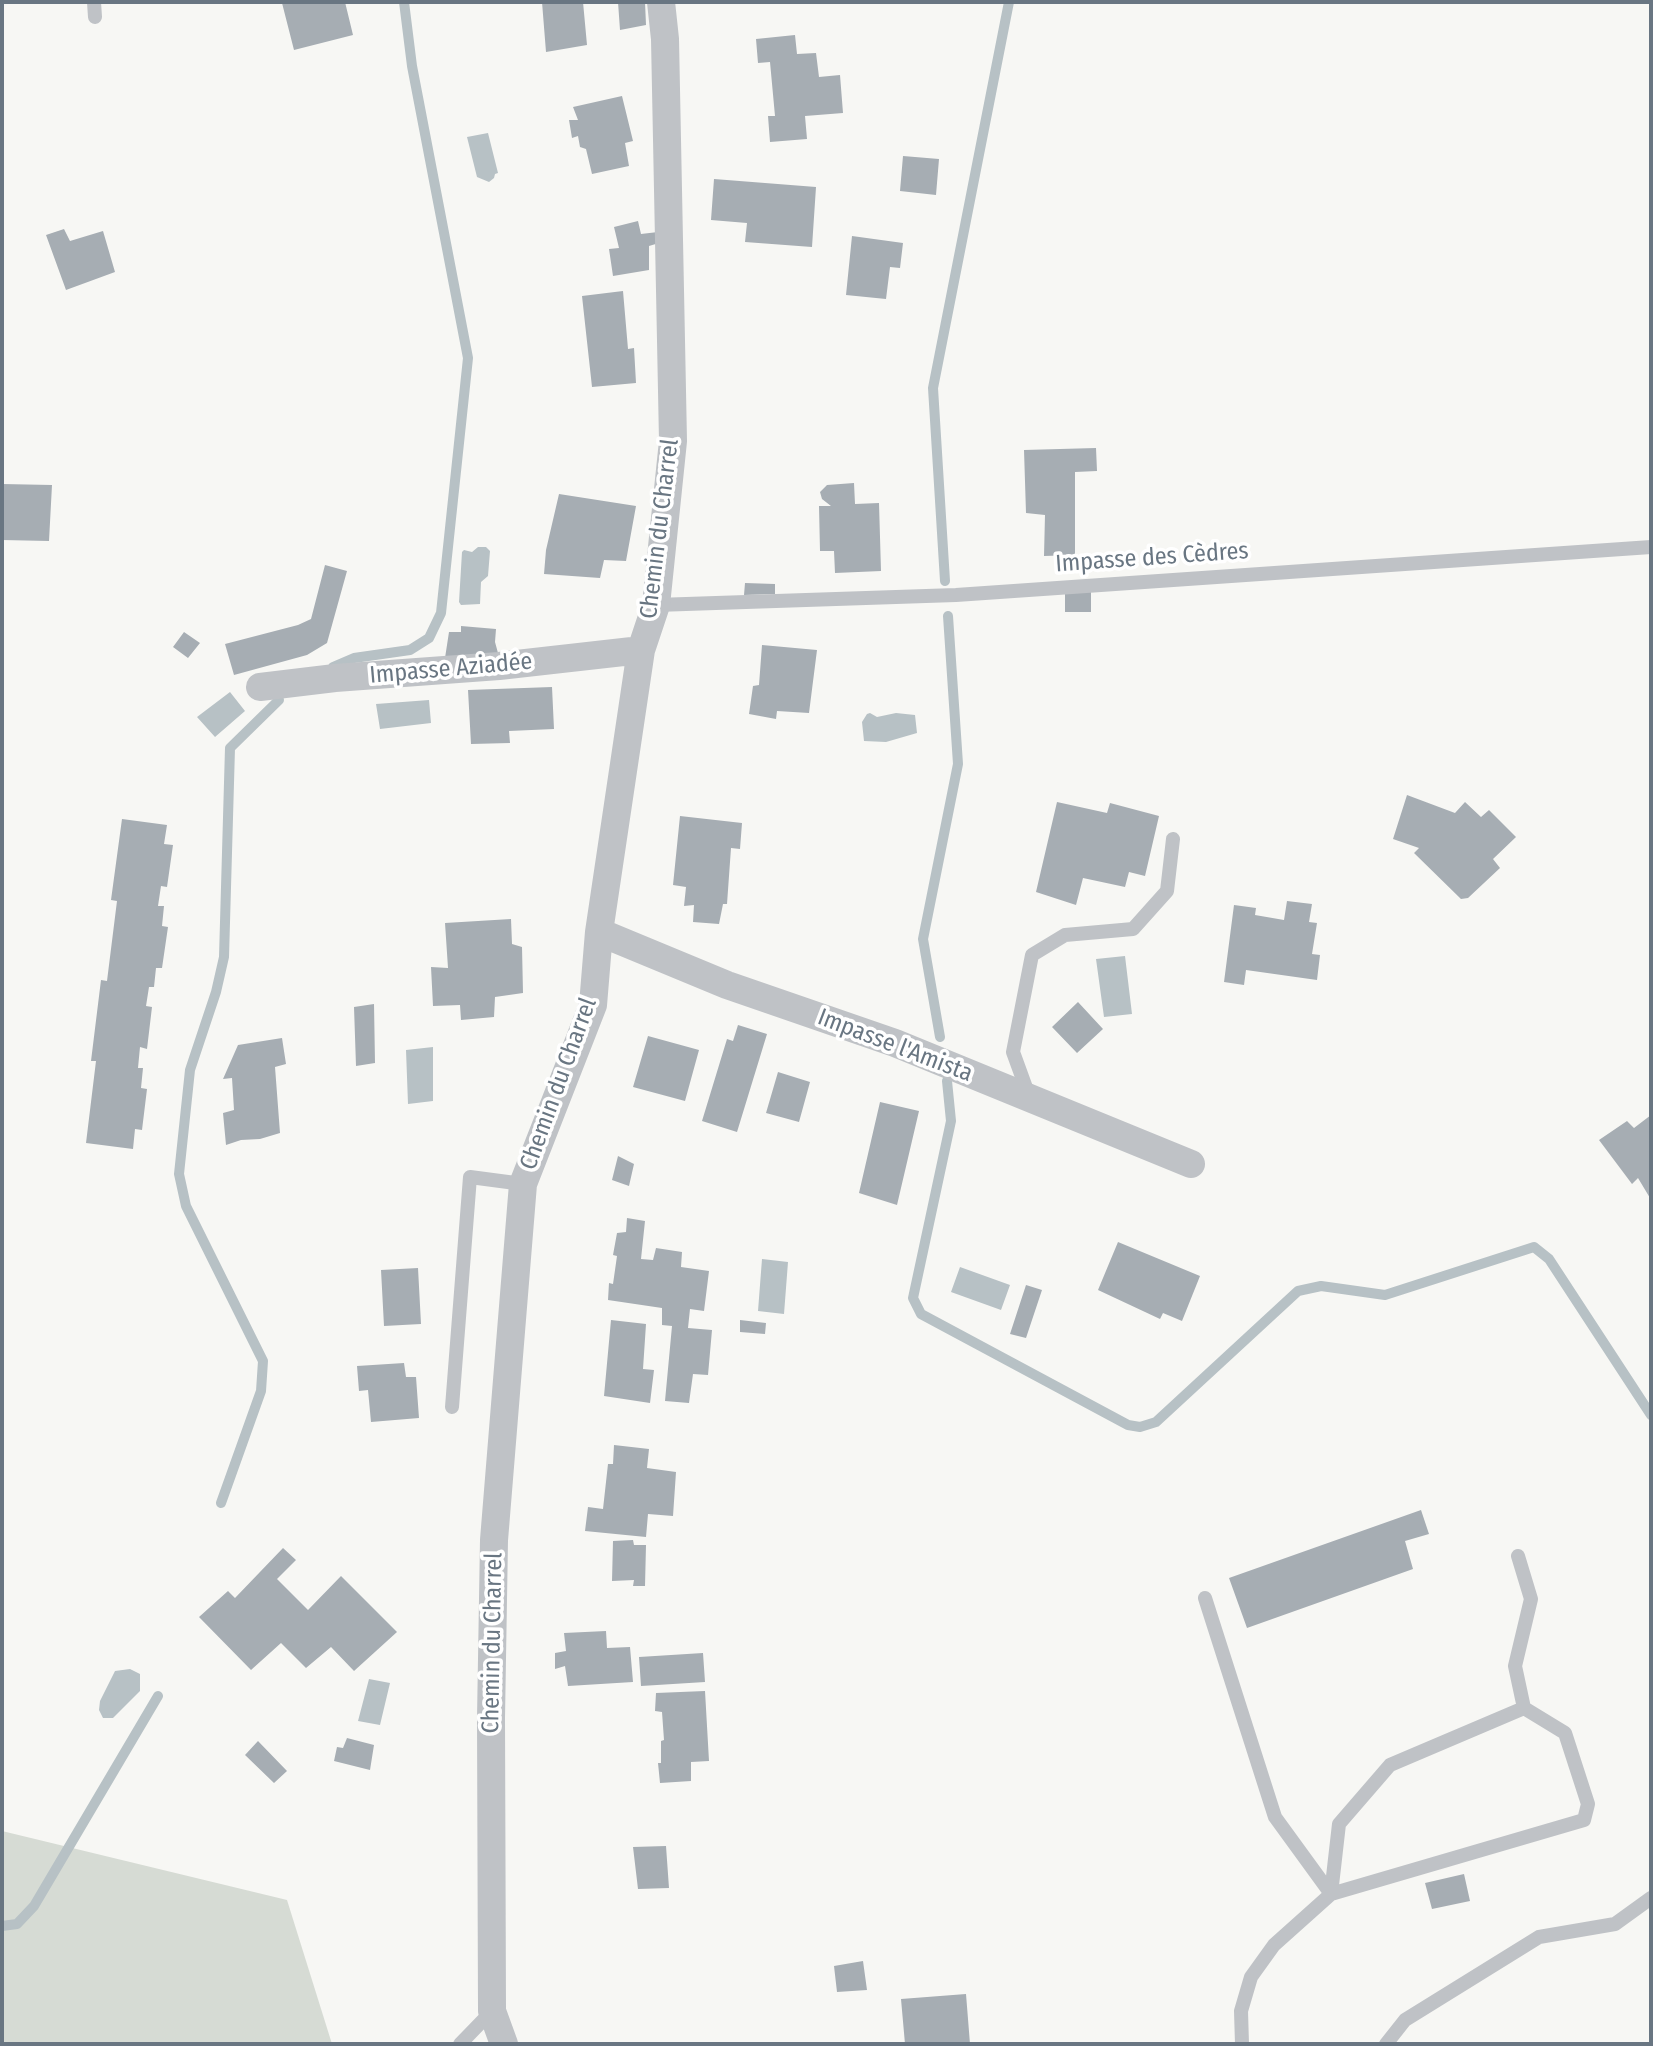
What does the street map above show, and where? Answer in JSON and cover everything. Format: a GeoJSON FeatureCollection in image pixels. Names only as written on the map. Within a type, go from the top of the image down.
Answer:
{"type":"FeatureCollection","features":[{"type":"Feature","properties":{"kind":"street","name":"Chemin du Charrel"},"geometry":{"type":"LineString","coordinates":[[504,2044],[492,2011],[491,1718],[494,1539],[523,1184],[593,1005],[599,932],[641,650],[656,605],[673,441],[665,39],[661,2]]}},
{"type":"Feature","properties":{"kind":"street","name":"Impasse Aziadée"},"geometry":{"type":"LineString","coordinates":[[260,687],[335,678],[499,666],[641,650]]}},
{"type":"Feature","properties":{"kind":"street","name":"Impasse l'Amista"},"geometry":{"type":"LineString","coordinates":[[599,932],[727,985],[895,1043],[1191,1164]]}},
{"type":"Feature","properties":{"kind":"lane"},"geometry":{"type":"LineString","coordinates":[[94,2],[95,17]]}},
{"type":"Feature","properties":{"kind":"lane","name":"Impasse des Cèdres"},"geometry":{"type":"LineString","coordinates":[[656,605],[956,595],[1651,547]]}},
{"type":"Feature","properties":{"kind":"lane"},"geometry":{"type":"LineString","coordinates":[[1029,1098],[1013,1052],[1032,955],[1065,936],[1133,929],[1167,891],[1173,839]]}},
{"type":"Feature","properties":{"kind":"lane"},"geometry":{"type":"LineString","coordinates":[[452,1407],[470,1177],[523,1184]]}},
{"type":"Feature","properties":{"kind":"lane"},"geometry":{"type":"LineString","coordinates":[[1242,2044],[1241,2011],[1251,1977],[1274,1945],[1331,1894],[1584,1820],[1588,1804],[1565,1733],[1524,1708],[1515,1666],[1531,1599],[1518,1556]]}},
{"type":"Feature","properties":{"kind":"lane"},"geometry":{"type":"LineString","coordinates":[[1205,1598],[1275,1817],[1331,1894]]}},
{"type":"Feature","properties":{"kind":"lane"},"geometry":{"type":"LineString","coordinates":[[1331,1894],[1339,1824],[1390,1765],[1524,1708]]}},
{"type":"Feature","properties":{"kind":"lane"},"geometry":{"type":"LineString","coordinates":[[1386,2044],[1405,2020],[1539,1937],[1615,1924],[1651,1898]]}},
{"type":"Feature","properties":{"kind":"lane"},"geometry":{"type":"LineString","coordinates":[[460,2044],[492,2011]]}},
{"type":"Feature","properties":{"kind":"shaded area"},"geometry":{"type":"Polygon","coordinates":[[[488,133],[498,173],[489,182],[477,177],[467,137],[488,133]]]}},
{"type":"Feature","properties":{"kind":"shaded area"},"geometry":{"type":"Polygon","coordinates":[[[478,547],[486,547],[490,551],[488,576],[481,582],[480,604],[461,605],[462,552],[472,552],[478,547]]]}},
{"type":"Feature","properties":{"kind":"shaded area"},"geometry":{"type":"Polygon","coordinates":[[[230,692],[245,711],[215,737],[197,717],[230,692]]]}},
{"type":"Feature","properties":{"kind":"shaded area"},"geometry":{"type":"Polygon","coordinates":[[[429,700],[431,723],[380,729],[376,704],[429,700]]]}},
{"type":"Feature","properties":{"kind":"shaded area"},"geometry":{"type":"Polygon","coordinates":[[[870,713],[877,717],[896,713],[915,715],[917,733],[886,742],[864,741],[862,722],[870,713]]]}},
{"type":"Feature","properties":{"kind":"shaded area"},"geometry":{"type":"Polygon","coordinates":[[[1125,956],[1132,1014],[1104,1017],[1096,959],[1125,956]]]}},
{"type":"Feature","properties":{"kind":"shaded area"},"geometry":{"type":"Polygon","coordinates":[[[433,1047],[433,1101],[408,1104],[406,1050],[433,1047]]]}},
{"type":"Feature","properties":{"kind":"shaded area"},"geometry":{"type":"Polygon","coordinates":[[[762,1259],[788,1262],[784,1314],[758,1311],[762,1259]]]}},
{"type":"Feature","properties":{"kind":"shaded area"},"geometry":{"type":"Polygon","coordinates":[[[960,1267],[1010,1285],[1001,1310],[951,1292],[960,1267]]]}},
{"type":"Feature","properties":{"kind":"shaded area"},"geometry":{"type":"Polygon","coordinates":[[[130,1669],[140,1674],[140,1691],[113,1718],[103,1718],[99,1710],[100,1701],[115,1671],[130,1669]]]}},
{"type":"Feature","properties":{"kind":"shaded area"},"geometry":{"type":"Polygon","coordinates":[[[369,1679],[390,1683],[380,1725],[358,1721],[369,1679]]]}},
{"type":"Feature","properties":{"kind":"shaded area"},"geometry":{"type":"Polygon","coordinates":[[[2,1831],[287,1900],[332,2044],[2,2044],[2,1831]]]}},
{"type":"Feature","properties":{"kind":"building"},"geometry":{"type":"Polygon","coordinates":[[[345,2],[353,35],[294,50],[282,3],[345,2]]]}},
{"type":"Feature","properties":{"kind":"building"},"geometry":{"type":"Polygon","coordinates":[[[542,2],[583,2],[587,45],[546,52],[542,2]]]}},
{"type":"Feature","properties":{"kind":"building"},"geometry":{"type":"Polygon","coordinates":[[[618,2],[645,2],[646,25],[620,30],[618,2]]]}},
{"type":"Feature","properties":{"kind":"building"},"geometry":{"type":"Polygon","coordinates":[[[795,35],[797,54],[816,53],[819,77],[840,75],[843,113],[805,116],[807,139],[770,142],[768,116],[775,116],[770,62],[758,63],[756,39],[795,35]]]}},
{"type":"Feature","properties":{"kind":"building"},"geometry":{"type":"Polygon","coordinates":[[[622,96],[633,141],[625,143],[629,166],[592,174],[586,149],[580,147],[578,136],[572,138],[569,120],[578,120],[573,107],[622,96]]]}},
{"type":"Feature","properties":{"kind":"building"},"geometry":{"type":"Polygon","coordinates":[[[903,156],[939,159],[936,195],[900,191],[903,156]]]}},
{"type":"Feature","properties":{"kind":"building"},"geometry":{"type":"Polygon","coordinates":[[[714,179],[816,187],[812,247],[745,242],[747,223],[711,220],[714,179]]]}},
{"type":"Feature","properties":{"kind":"building"},"geometry":{"type":"Polygon","coordinates":[[[638,221],[641,234],[658,232],[659,243],[649,246],[649,270],[613,276],[609,249],[619,248],[614,227],[638,221]]]}},
{"type":"Feature","properties":{"kind":"building"},"geometry":{"type":"Polygon","coordinates":[[[64,229],[70,241],[103,231],[115,272],[66,290],[46,235],[64,229]]]}},
{"type":"Feature","properties":{"kind":"building"},"geometry":{"type":"Polygon","coordinates":[[[852,236],[903,243],[900,268],[890,267],[886,299],[846,295],[852,236]]]}},
{"type":"Feature","properties":{"kind":"building"},"geometry":{"type":"Polygon","coordinates":[[[623,291],[628,349],[634,348],[636,383],[592,387],[582,296],[623,291]]]}},
{"type":"Feature","properties":{"kind":"building"},"geometry":{"type":"Polygon","coordinates":[[[1096,448],[1097,471],[1075,472],[1075,555],[1044,556],[1045,515],[1026,513],[1024,450],[1096,448]]]}},
{"type":"Feature","properties":{"kind":"building"},"geometry":{"type":"Polygon","coordinates":[[[854,483],[855,504],[879,503],[881,571],[835,573],[834,551],[820,551],[819,506],[831,506],[822,499],[820,492],[827,485],[854,483]]]}},
{"type":"Feature","properties":{"kind":"building"},"geometry":{"type":"Polygon","coordinates":[[[2,484],[52,485],[49,541],[2,540],[2,484]]]}},
{"type":"Feature","properties":{"kind":"building"},"geometry":{"type":"Polygon","coordinates":[[[559,494],[636,506],[626,561],[604,560],[600,578],[544,574],[546,550],[559,494]]]}},
{"type":"Feature","properties":{"kind":"building"},"geometry":{"type":"Polygon","coordinates":[[[325,565],[347,571],[327,643],[307,655],[234,675],[225,644],[298,625],[311,619],[325,565]]]}},
{"type":"Feature","properties":{"kind":"building"},"geometry":{"type":"Polygon","coordinates":[[[745,583],[775,584],[775,594],[744,595],[745,583]]]}},
{"type":"Feature","properties":{"kind":"building"},"geometry":{"type":"Polygon","coordinates":[[[1091,591],[1091,612],[1065,612],[1065,593],[1091,591]]]}},
{"type":"Feature","properties":{"kind":"building"},"geometry":{"type":"Polygon","coordinates":[[[461,626],[496,629],[498,653],[445,658],[449,632],[461,632],[461,626]]]}},
{"type":"Feature","properties":{"kind":"building"},"geometry":{"type":"Polygon","coordinates":[[[184,632],[200,643],[188,658],[173,647],[184,632]]]}},
{"type":"Feature","properties":{"kind":"building"},"geometry":{"type":"Polygon","coordinates":[[[762,645],[817,650],[809,713],[777,711],[776,719],[749,714],[753,686],[759,685],[762,645]]]}},
{"type":"Feature","properties":{"kind":"building"},"geometry":{"type":"Polygon","coordinates":[[[552,687],[554,729],[509,731],[510,743],[471,744],[468,690],[552,687]]]}},
{"type":"Feature","properties":{"kind":"building"},"geometry":{"type":"Polygon","coordinates":[[[1407,795],[1455,813],[1465,802],[1481,817],[1489,810],[1516,837],[1493,859],[1500,868],[1468,898],[1461,899],[1414,853],[1419,848],[1393,839],[1407,795]]]}},
{"type":"Feature","properties":{"kind":"building"},"geometry":{"type":"Polygon","coordinates":[[[1057,802],[1107,813],[1110,803],[1159,816],[1145,876],[1129,872],[1125,887],[1083,878],[1076,905],[1036,892],[1057,802]]]}},
{"type":"Feature","properties":{"kind":"building"},"geometry":{"type":"Polygon","coordinates":[[[680,816],[742,823],[740,849],[731,848],[727,904],[723,904],[719,924],[693,922],[694,905],[684,906],[686,887],[673,885],[680,816]]]}},
{"type":"Feature","properties":{"kind":"building"},"geometry":{"type":"Polygon","coordinates":[[[122,819],[167,825],[164,844],[173,845],[167,887],[161,886],[158,906],[164,906],[162,926],[168,927],[162,968],[156,968],[154,987],[149,987],[146,1006],[152,1007],[147,1049],[140,1047],[138,1068],[143,1068],[141,1088],[147,1089],[142,1130],[135,1129],[133,1149],[86,1143],[96,1061],[91,1061],[101,980],[107,981],[117,901],[111,900],[122,819]]]}},
{"type":"Feature","properties":{"kind":"building"},"geometry":{"type":"Polygon","coordinates":[[[1287,901],[1312,904],[1309,922],[1317,923],[1312,954],[1320,955],[1317,980],[1246,970],[1244,985],[1224,982],[1234,905],[1256,908],[1255,915],[1284,920],[1287,901]]]}},
{"type":"Feature","properties":{"kind":"building"},"geometry":{"type":"Polygon","coordinates":[[[511,919],[512,944],[522,947],[523,993],[495,997],[494,1017],[461,1020],[460,1005],[433,1006],[431,967],[448,968],[445,923],[511,919]]]}},
{"type":"Feature","properties":{"kind":"building"},"geometry":{"type":"Polygon","coordinates":[[[1078,1002],[1103,1029],[1077,1053],[1052,1027],[1078,1002]]]}},
{"type":"Feature","properties":{"kind":"building"},"geometry":{"type":"Polygon","coordinates":[[[374,1004],[375,1063],[356,1066],[354,1007],[374,1004]]]}},
{"type":"Feature","properties":{"kind":"building"},"geometry":{"type":"Polygon","coordinates":[[[738,1025],[767,1034],[737,1132],[702,1121],[727,1039],[733,1041],[738,1025]]]}},
{"type":"Feature","properties":{"kind":"building"},"geometry":{"type":"Polygon","coordinates":[[[648,1036],[699,1050],[685,1101],[633,1087],[648,1036]]]}},
{"type":"Feature","properties":{"kind":"building"},"geometry":{"type":"Polygon","coordinates":[[[282,1038],[286,1064],[275,1067],[280,1133],[226,1145],[223,1113],[234,1110],[232,1078],[223,1079],[238,1045],[282,1038]]]}},
{"type":"Feature","properties":{"kind":"building"},"geometry":{"type":"Polygon","coordinates":[[[778,1072],[810,1082],[799,1122],[766,1113],[778,1072]]]}},
{"type":"Feature","properties":{"kind":"building"},"geometry":{"type":"Polygon","coordinates":[[[880,1102],[919,1111],[897,1205],[859,1193],[880,1102]]]}},
{"type":"Feature","properties":{"kind":"building"},"geometry":{"type":"Polygon","coordinates":[[[1651,1115],[1650,1198],[1638,1178],[1632,1184],[1599,1140],[1627,1121],[1634,1128],[1651,1115]]]}},
{"type":"Feature","properties":{"kind":"building"},"geometry":{"type":"Polygon","coordinates":[[[618,1156],[634,1164],[629,1186],[612,1180],[618,1156]]]}},
{"type":"Feature","properties":{"kind":"building"},"geometry":{"type":"Polygon","coordinates":[[[627,1218],[645,1221],[641,1259],[653,1260],[656,1248],[682,1252],[681,1267],[709,1271],[704,1311],[690,1309],[688,1328],[712,1330],[708,1375],[693,1374],[689,1403],[665,1401],[672,1326],[662,1325],[662,1308],[608,1300],[609,1283],[613,1284],[617,1256],[613,1255],[617,1233],[626,1232],[627,1218]]]}},
{"type":"Feature","properties":{"kind":"building"},"geometry":{"type":"Polygon","coordinates":[[[1118,1242],[1200,1276],[1182,1321],[1163,1313],[1160,1319],[1098,1290],[1118,1242]]]}},
{"type":"Feature","properties":{"kind":"building"},"geometry":{"type":"Polygon","coordinates":[[[418,1268],[421,1324],[384,1326],[381,1270],[418,1268]]]}},
{"type":"Feature","properties":{"kind":"building"},"geometry":{"type":"Polygon","coordinates":[[[1026,1285],[1042,1290],[1026,1338],[1010,1334],[1026,1285]]]}},
{"type":"Feature","properties":{"kind":"building"},"geometry":{"type":"Polygon","coordinates":[[[611,1320],[646,1324],[643,1369],[654,1370],[650,1403],[604,1396],[611,1320]]]}},
{"type":"Feature","properties":{"kind":"building"},"geometry":{"type":"Polygon","coordinates":[[[740,1320],[766,1323],[765,1334],[740,1332],[740,1320]]]}},
{"type":"Feature","properties":{"kind":"building"},"geometry":{"type":"Polygon","coordinates":[[[404,1363],[406,1377],[416,1377],[419,1418],[371,1422],[368,1390],[359,1391],[357,1366],[404,1363]]]}},
{"type":"Feature","properties":{"kind":"building"},"geometry":{"type":"Polygon","coordinates":[[[614,1445],[649,1449],[647,1468],[676,1472],[673,1516],[648,1514],[646,1537],[585,1531],[588,1507],[603,1509],[608,1464],[613,1464],[614,1445]]]}},
{"type":"Feature","properties":{"kind":"building"},"geometry":{"type":"Polygon","coordinates":[[[1421,1510],[1429,1534],[1405,1541],[1413,1569],[1247,1628],[1229,1578],[1421,1510]]]}},
{"type":"Feature","properties":{"kind":"building"},"geometry":{"type":"Polygon","coordinates":[[[633,1540],[634,1545],[646,1545],[645,1586],[633,1586],[634,1580],[612,1581],[613,1541],[633,1540]]]}},
{"type":"Feature","properties":{"kind":"building"},"geometry":{"type":"Polygon","coordinates":[[[283,1548],[296,1560],[277,1579],[308,1610],[341,1576],[397,1632],[354,1671],[331,1647],[306,1668],[281,1643],[251,1670],[199,1617],[228,1591],[235,1598],[283,1548]]]}},
{"type":"Feature","properties":{"kind":"building"},"geometry":{"type":"Polygon","coordinates":[[[606,1631],[607,1648],[630,1647],[633,1682],[568,1686],[565,1666],[555,1669],[555,1653],[566,1651],[564,1633],[606,1631]]]}},
{"type":"Feature","properties":{"kind":"building"},"geometry":{"type":"Polygon","coordinates":[[[703,1653],[705,1682],[641,1686],[639,1657],[703,1653]]]}},
{"type":"Feature","properties":{"kind":"building"},"geometry":{"type":"Polygon","coordinates":[[[705,1691],[709,1761],[691,1762],[691,1781],[660,1783],[658,1763],[661,1763],[661,1741],[664,1740],[662,1712],[655,1711],[656,1693],[705,1691]]]}},
{"type":"Feature","properties":{"kind":"building"},"geometry":{"type":"Polygon","coordinates":[[[347,1738],[374,1745],[370,1770],[334,1761],[337,1747],[343,1748],[347,1738]]]}},
{"type":"Feature","properties":{"kind":"building"},"geometry":{"type":"Polygon","coordinates":[[[258,1741],[287,1771],[274,1783],[245,1755],[258,1741]]]}},
{"type":"Feature","properties":{"kind":"building"},"geometry":{"type":"Polygon","coordinates":[[[666,1846],[669,1888],[638,1889],[633,1847],[666,1846]]]}},
{"type":"Feature","properties":{"kind":"building"},"geometry":{"type":"Polygon","coordinates":[[[1464,1874],[1470,1901],[1432,1909],[1425,1883],[1464,1874]]]}},
{"type":"Feature","properties":{"kind":"building"},"geometry":{"type":"Polygon","coordinates":[[[863,1961],[867,1990],[837,1992],[834,1966],[863,1961]]]}},
{"type":"Feature","properties":{"kind":"building"},"geometry":{"type":"Polygon","coordinates":[[[966,1994],[970,2044],[905,2044],[901,1999],[966,1994]]]}},
{"type":"Feature","properties":{"kind":"waterway"},"geometry":{"type":"LineString","coordinates":[[333,667],[354,658],[410,650],[429,638],[441,613],[468,358],[412,66],[404,2]]}},
{"type":"Feature","properties":{"kind":"waterway"},"geometry":{"type":"LineString","coordinates":[[945,581],[933,388],[1009,2]]}},
{"type":"Feature","properties":{"kind":"waterway"},"geometry":{"type":"LineString","coordinates":[[940,1037],[923,939],[958,764],[948,616]]}},
{"type":"Feature","properties":{"kind":"waterway"},"geometry":{"type":"LineString","coordinates":[[221,1503],[261,1391],[263,1361],[186,1206],[179,1174],[190,1070],[216,992],[224,957],[230,748],[279,700]]}},
{"type":"Feature","properties":{"kind":"waterway"},"geometry":{"type":"LineString","coordinates":[[947,1081],[951,1121],[913,1298],[921,1314],[1128,1425],[1140,1427],[1156,1422],[1298,1291],[1321,1286],[1385,1295],[1534,1247],[1549,1259],[1651,1415]]}},
{"type":"Feature","properties":{"kind":"waterway"},"geometry":{"type":"LineString","coordinates":[[2,1926],[17,1924],[34,1906],[158,1696]]}}]}
